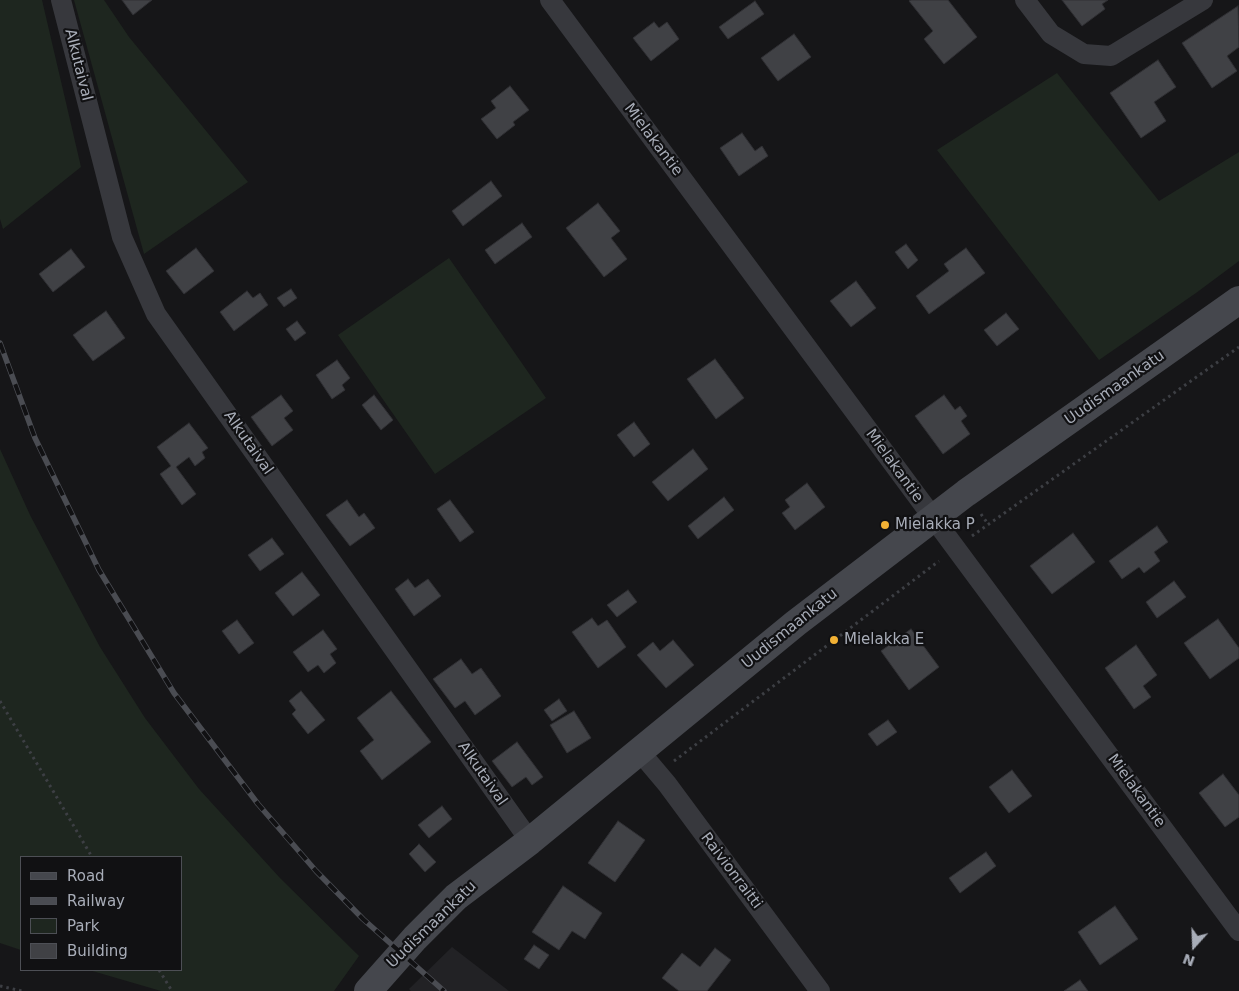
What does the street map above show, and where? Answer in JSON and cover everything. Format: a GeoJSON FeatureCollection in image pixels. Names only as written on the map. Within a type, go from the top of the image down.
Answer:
{"type":"FeatureCollection","features":[{"type":"Feature","properties":{"kind":"street","name":"Alkutaival"},"geometry":{"type":"LineString","coordinates":[[61,0],[122,237],[156,314],[530,841]]}},
{"type":"Feature","properties":{"kind":"street","name":"Mielakantie"},"geometry":{"type":"LineString","coordinates":[[550,0],[1239,931]]}},
{"type":"Feature","properties":{"kind":"street"},"geometry":{"type":"LineString","coordinates":[[1025,0],[1051,34],[1084,54],[1111,56],[1203,0]]}},
{"type":"Feature","properties":{"kind":"street","name":"Uudismaankatu"},"geometry":{"type":"LineString","coordinates":[[368,991],[415,938],[456,897],[530,841],[796,623],[966,493],[1239,300]]}},
{"type":"Feature","properties":{"kind":"street","name":"Raivionraitti"},"geometry":{"type":"LineString","coordinates":[[640,752],[820,991]]}},
{"type":"Feature","properties":{"kind":"path"},"geometry":{"type":"LineString","coordinates":[[966,541],[1239,347]]}},
{"type":"Feature","properties":{"kind":"path"},"geometry":{"type":"LineString","coordinates":[[657,774],[940,560]]}},
{"type":"Feature","properties":{"kind":"path"},"geometry":{"type":"LineString","coordinates":[[0,701],[91,856]]}},
{"type":"Feature","properties":{"kind":"path"},"geometry":{"type":"LineString","coordinates":[[160,971],[172,991]]}},
{"type":"Feature","properties":{"kind":"path"},"geometry":{"type":"LineString","coordinates":[[0,986],[22,991]]}},
{"type":"Feature","properties":{"kind":"shaded area"},"geometry":{"type":"Polygon","coordinates":[[[452,947],[509,991],[411,991],[409,989],[452,947]]]}},
{"type":"Feature","properties":{"kind":"green space"},"geometry":{"type":"Polygon","coordinates":[[[0,0],[42,0],[81,167],[3,229],[0,219],[0,0]]]}},
{"type":"Feature","properties":{"kind":"green space"},"geometry":{"type":"Polygon","coordinates":[[[74,0],[104,0],[129,37],[248,182],[144,254],[74,0]]]}},
{"type":"Feature","properties":{"kind":"green space"},"geometry":{"type":"Polygon","coordinates":[[[1057,73],[1159,201],[1239,152],[1239,261],[1099,360],[937,150],[1057,73]]]}},
{"type":"Feature","properties":{"kind":"green space"},"geometry":{"type":"Polygon","coordinates":[[[449,258],[546,398],[435,474],[338,335],[449,258]]]}},
{"type":"Feature","properties":{"kind":"green space"},"geometry":{"type":"Polygon","coordinates":[[[0,449],[30,515],[100,647],[145,718],[199,789],[280,878],[359,956],[334,991],[161,991],[92,971],[182,971],[182,856],[20,856],[20,950],[0,943],[0,449]]]}},
{"type":"Feature","properties":{"kind":"building"},"geometry":{"type":"Polygon","coordinates":[[[122,0],[152,0],[133,15],[122,0]]]}},
{"type":"Feature","properties":{"kind":"building"},"geometry":{"type":"Polygon","coordinates":[[[948,0],[977,37],[944,64],[924,39],[933,31],[909,1],[948,0]]]}},
{"type":"Feature","properties":{"kind":"building"},"geometry":{"type":"Polygon","coordinates":[[[1062,0],[1108,0],[1102,4],[1105,9],[1082,26],[1062,0]]]}},
{"type":"Feature","properties":{"kind":"building"},"geometry":{"type":"Polygon","coordinates":[[[755,1],[764,14],[728,39],[719,27],[755,1]]]}},
{"type":"Feature","properties":{"kind":"building"},"geometry":{"type":"Polygon","coordinates":[[[1238,6],[1239,47],[1227,56],[1237,71],[1212,88],[1182,43],[1238,6]]]}},
{"type":"Feature","properties":{"kind":"building"},"geometry":{"type":"Polygon","coordinates":[[[654,22],[659,28],[667,22],[679,39],[651,61],[633,38],[654,22]]]}},
{"type":"Feature","properties":{"kind":"building"},"geometry":{"type":"Polygon","coordinates":[[[794,34],[811,57],[778,81],[761,58],[794,34]]]}},
{"type":"Feature","properties":{"kind":"building"},"geometry":{"type":"Polygon","coordinates":[[[1158,60],[1176,87],[1154,102],[1166,121],[1141,138],[1110,93],[1158,60]]]}},
{"type":"Feature","properties":{"kind":"building"},"geometry":{"type":"Polygon","coordinates":[[[510,86],[529,110],[513,122],[515,125],[497,139],[481,119],[496,108],[491,101],[510,86]]]}},
{"type":"Feature","properties":{"kind":"building"},"geometry":{"type":"Polygon","coordinates":[[[742,133],[755,151],[762,146],[768,156],[739,176],[720,148],[742,133]]]}},
{"type":"Feature","properties":{"kind":"building"},"geometry":{"type":"Polygon","coordinates":[[[491,181],[502,196],[463,226],[452,211],[491,181]]]}},
{"type":"Feature","properties":{"kind":"building"},"geometry":{"type":"Polygon","coordinates":[[[598,203],[620,231],[611,238],[627,259],[604,277],[566,228],[598,203]]]}},
{"type":"Feature","properties":{"kind":"building"},"geometry":{"type":"Polygon","coordinates":[[[522,223],[532,237],[495,264],[485,250],[522,223]]]}},
{"type":"Feature","properties":{"kind":"building"},"geometry":{"type":"Polygon","coordinates":[[[906,244],[918,260],[908,269],[895,252],[906,244]]]}},
{"type":"Feature","properties":{"kind":"building"},"geometry":{"type":"Polygon","coordinates":[[[196,248],[214,271],[184,294],[166,271],[196,248]]]}},
{"type":"Feature","properties":{"kind":"building"},"geometry":{"type":"Polygon","coordinates":[[[966,248],[985,273],[929,314],[916,296],[949,271],[944,264],[966,248]]]}},
{"type":"Feature","properties":{"kind":"building"},"geometry":{"type":"Polygon","coordinates":[[[71,249],[85,267],[53,292],[39,274],[71,249]]]}},
{"type":"Feature","properties":{"kind":"building"},"geometry":{"type":"Polygon","coordinates":[[[856,281],[876,308],[851,327],[830,301],[856,281]]]}},
{"type":"Feature","properties":{"kind":"building"},"geometry":{"type":"Polygon","coordinates":[[[291,289],[297,298],[284,307],[277,298],[291,289]]]}},
{"type":"Feature","properties":{"kind":"building"},"geometry":{"type":"Polygon","coordinates":[[[247,291],[253,298],[260,293],[268,305],[234,331],[220,312],[247,291]]]}},
{"type":"Feature","properties":{"kind":"building"},"geometry":{"type":"Polygon","coordinates":[[[106,311],[125,338],[93,361],[73,335],[106,311]]]}},
{"type":"Feature","properties":{"kind":"building"},"geometry":{"type":"Polygon","coordinates":[[[1006,313],[1019,329],[997,346],[984,330],[1006,313]]]}},
{"type":"Feature","properties":{"kind":"building"},"geometry":{"type":"Polygon","coordinates":[[[297,321],[306,333],[295,341],[286,329],[297,321]]]}},
{"type":"Feature","properties":{"kind":"building"},"geometry":{"type":"Polygon","coordinates":[[[715,359],[744,398],[716,419],[687,379],[715,359]]]}},
{"type":"Feature","properties":{"kind":"building"},"geometry":{"type":"Polygon","coordinates":[[[337,360],[350,378],[342,385],[345,390],[332,399],[316,375],[337,360]]]}},
{"type":"Feature","properties":{"kind":"building"},"geometry":{"type":"Polygon","coordinates":[[[281,395],[293,411],[284,418],[293,430],[272,446],[251,417],[281,395]]]}},
{"type":"Feature","properties":{"kind":"building"},"geometry":{"type":"Polygon","coordinates":[[[374,395],[393,420],[381,430],[362,405],[374,395]]]}},
{"type":"Feature","properties":{"kind":"building"},"geometry":{"type":"Polygon","coordinates":[[[944,395],[955,410],[960,406],[967,416],[961,421],[970,434],[943,454],[915,416],[944,395]]]}},
{"type":"Feature","properties":{"kind":"building"},"geometry":{"type":"Polygon","coordinates":[[[634,422],[650,444],[634,457],[617,435],[634,422]]]}},
{"type":"Feature","properties":{"kind":"building"},"geometry":{"type":"Polygon","coordinates":[[[189,423],[208,448],[202,452],[205,458],[195,466],[189,457],[176,467],[196,494],[182,505],[160,474],[171,466],[157,447],[189,423]]]}},
{"type":"Feature","properties":{"kind":"building"},"geometry":{"type":"Polygon","coordinates":[[[693,449],[708,469],[668,501],[652,482],[693,449]]]}},
{"type":"Feature","properties":{"kind":"building"},"geometry":{"type":"Polygon","coordinates":[[[807,483],[825,507],[795,530],[782,513],[790,507],[785,500],[807,483]]]}},
{"type":"Feature","properties":{"kind":"building"},"geometry":{"type":"Polygon","coordinates":[[[724,497],[734,510],[698,539],[688,526],[724,497]]]}},
{"type":"Feature","properties":{"kind":"building"},"geometry":{"type":"Polygon","coordinates":[[[347,500],[359,517],[364,513],[375,528],[350,546],[326,515],[347,500]]]}},
{"type":"Feature","properties":{"kind":"building"},"geometry":{"type":"Polygon","coordinates":[[[450,500],[474,532],[460,542],[437,509],[450,500]]]}},
{"type":"Feature","properties":{"kind":"building"},"geometry":{"type":"Polygon","coordinates":[[[1157,526],[1168,542],[1154,552],[1160,561],[1144,573],[1139,567],[1122,579],[1109,561],[1157,526]]]}},
{"type":"Feature","properties":{"kind":"building"},"geometry":{"type":"Polygon","coordinates":[[[1073,533],[1095,562],[1052,594],[1030,566],[1073,533]]]}},
{"type":"Feature","properties":{"kind":"building"},"geometry":{"type":"Polygon","coordinates":[[[272,538],[284,554],[260,571],[248,555],[272,538]]]}},
{"type":"Feature","properties":{"kind":"building"},"geometry":{"type":"Polygon","coordinates":[[[302,572],[320,595],[293,616],[275,593],[302,572]]]}},
{"type":"Feature","properties":{"kind":"building"},"geometry":{"type":"Polygon","coordinates":[[[408,579],[415,588],[428,579],[441,596],[414,616],[395,589],[408,579]]]}},
{"type":"Feature","properties":{"kind":"building"},"geometry":{"type":"Polygon","coordinates":[[[1174,581],[1186,597],[1157,618],[1146,602],[1174,581]]]}},
{"type":"Feature","properties":{"kind":"building"},"geometry":{"type":"Polygon","coordinates":[[[628,590],[637,602],[617,617],[607,605],[628,590]]]}},
{"type":"Feature","properties":{"kind":"building"},"geometry":{"type":"Polygon","coordinates":[[[592,618],[598,626],[607,620],[626,647],[598,668],[572,632],[592,618]]]}},
{"type":"Feature","properties":{"kind":"building"},"geometry":{"type":"Polygon","coordinates":[[[1218,619],[1239,648],[1239,658],[1210,679],[1184,643],[1218,619]]]}},
{"type":"Feature","properties":{"kind":"building"},"geometry":{"type":"Polygon","coordinates":[[[237,620],[254,643],[239,654],[222,631],[237,620]]]}},
{"type":"Feature","properties":{"kind":"building"},"geometry":{"type":"Polygon","coordinates":[[[911,629],[939,667],[909,690],[881,651],[911,629]]]}},
{"type":"Feature","properties":{"kind":"building"},"geometry":{"type":"Polygon","coordinates":[[[323,630],[337,649],[330,654],[336,663],[324,673],[318,665],[308,672],[293,652],[323,630]]]}},
{"type":"Feature","properties":{"kind":"building"},"geometry":{"type":"Polygon","coordinates":[[[673,640],[694,665],[666,688],[637,655],[653,642],[660,651],[673,640]]]}},
{"type":"Feature","properties":{"kind":"building"},"geometry":{"type":"Polygon","coordinates":[[[1136,645],[1157,675],[1143,686],[1151,697],[1134,709],[1105,668],[1136,645]]]}},
{"type":"Feature","properties":{"kind":"building"},"geometry":{"type":"Polygon","coordinates":[[[461,659],[472,674],[481,668],[501,696],[475,715],[465,701],[455,708],[433,679],[461,659]]]}},
{"type":"Feature","properties":{"kind":"building"},"geometry":{"type":"Polygon","coordinates":[[[301,691],[325,720],[308,734],[292,714],[296,710],[289,701],[301,691]]]}},
{"type":"Feature","properties":{"kind":"building"},"geometry":{"type":"Polygon","coordinates":[[[391,691],[431,742],[382,780],[360,751],[374,740],[357,718],[391,691]]]}},
{"type":"Feature","properties":{"kind":"building"},"geometry":{"type":"Polygon","coordinates":[[[559,699],[567,711],[552,721],[544,710],[559,699]]]}},
{"type":"Feature","properties":{"kind":"building"},"geometry":{"type":"Polygon","coordinates":[[[574,711],[591,738],[567,753],[550,725],[574,711]]]}},
{"type":"Feature","properties":{"kind":"building"},"geometry":{"type":"Polygon","coordinates":[[[888,720],[897,732],[877,746],[868,734],[888,720]]]}},
{"type":"Feature","properties":{"kind":"building"},"geometry":{"type":"Polygon","coordinates":[[[517,742],[543,777],[532,785],[526,777],[512,787],[492,761],[517,742]]]}},
{"type":"Feature","properties":{"kind":"building"},"geometry":{"type":"Polygon","coordinates":[[[1012,770],[1032,796],[1009,813],[989,787],[1012,770]]]}},
{"type":"Feature","properties":{"kind":"building"},"geometry":{"type":"Polygon","coordinates":[[[1223,774],[1239,795],[1239,817],[1225,827],[1199,793],[1223,774]]]}},
{"type":"Feature","properties":{"kind":"building"},"geometry":{"type":"Polygon","coordinates":[[[442,806],[452,819],[429,838],[418,825],[442,806]]]}},
{"type":"Feature","properties":{"kind":"building"},"geometry":{"type":"Polygon","coordinates":[[[618,821],[645,840],[615,882],[588,863],[618,821]]]}},
{"type":"Feature","properties":{"kind":"building"},"geometry":{"type":"Polygon","coordinates":[[[419,844],[436,862],[425,872],[409,854],[419,844]]]}},
{"type":"Feature","properties":{"kind":"building"},"geometry":{"type":"Polygon","coordinates":[[[986,852],[996,866],[960,893],[949,878],[986,852]]]}},
{"type":"Feature","properties":{"kind":"building"},"geometry":{"type":"Polygon","coordinates":[[[563,886],[602,913],[585,939],[572,931],[559,950],[532,932],[563,886]]]}},
{"type":"Feature","properties":{"kind":"building"},"geometry":{"type":"Polygon","coordinates":[[[1115,906],[1138,939],[1100,965],[1078,932],[1115,906]]]}},
{"type":"Feature","properties":{"kind":"building"},"geometry":{"type":"Polygon","coordinates":[[[534,945],[549,955],[539,969],[524,959],[534,945]]]}},
{"type":"Feature","properties":{"kind":"building"},"geometry":{"type":"Polygon","coordinates":[[[715,948],[731,960],[707,991],[679,991],[662,978],[682,953],[700,967],[715,948]]]}},
{"type":"Feature","properties":{"kind":"building"},"geometry":{"type":"Polygon","coordinates":[[[1080,980],[1088,991],[1064,991],[1080,980]]]}},
{"type":"Feature","properties":{"kind":"railway"},"geometry":{"type":"LineString","coordinates":[[0,343],[35,438],[99,570],[174,693],[258,804],[316,871],[363,919],[444,991]]}},
{"type":"Feature","properties":{"kind":"place","name":"Mielakka P"},"geometry":{"type":"Point","coordinates":[885,525]}},
{"type":"Feature","properties":{"kind":"place","name":"Mielakka E"},"geometry":{"type":"Point","coordinates":[834,640]}}]}
